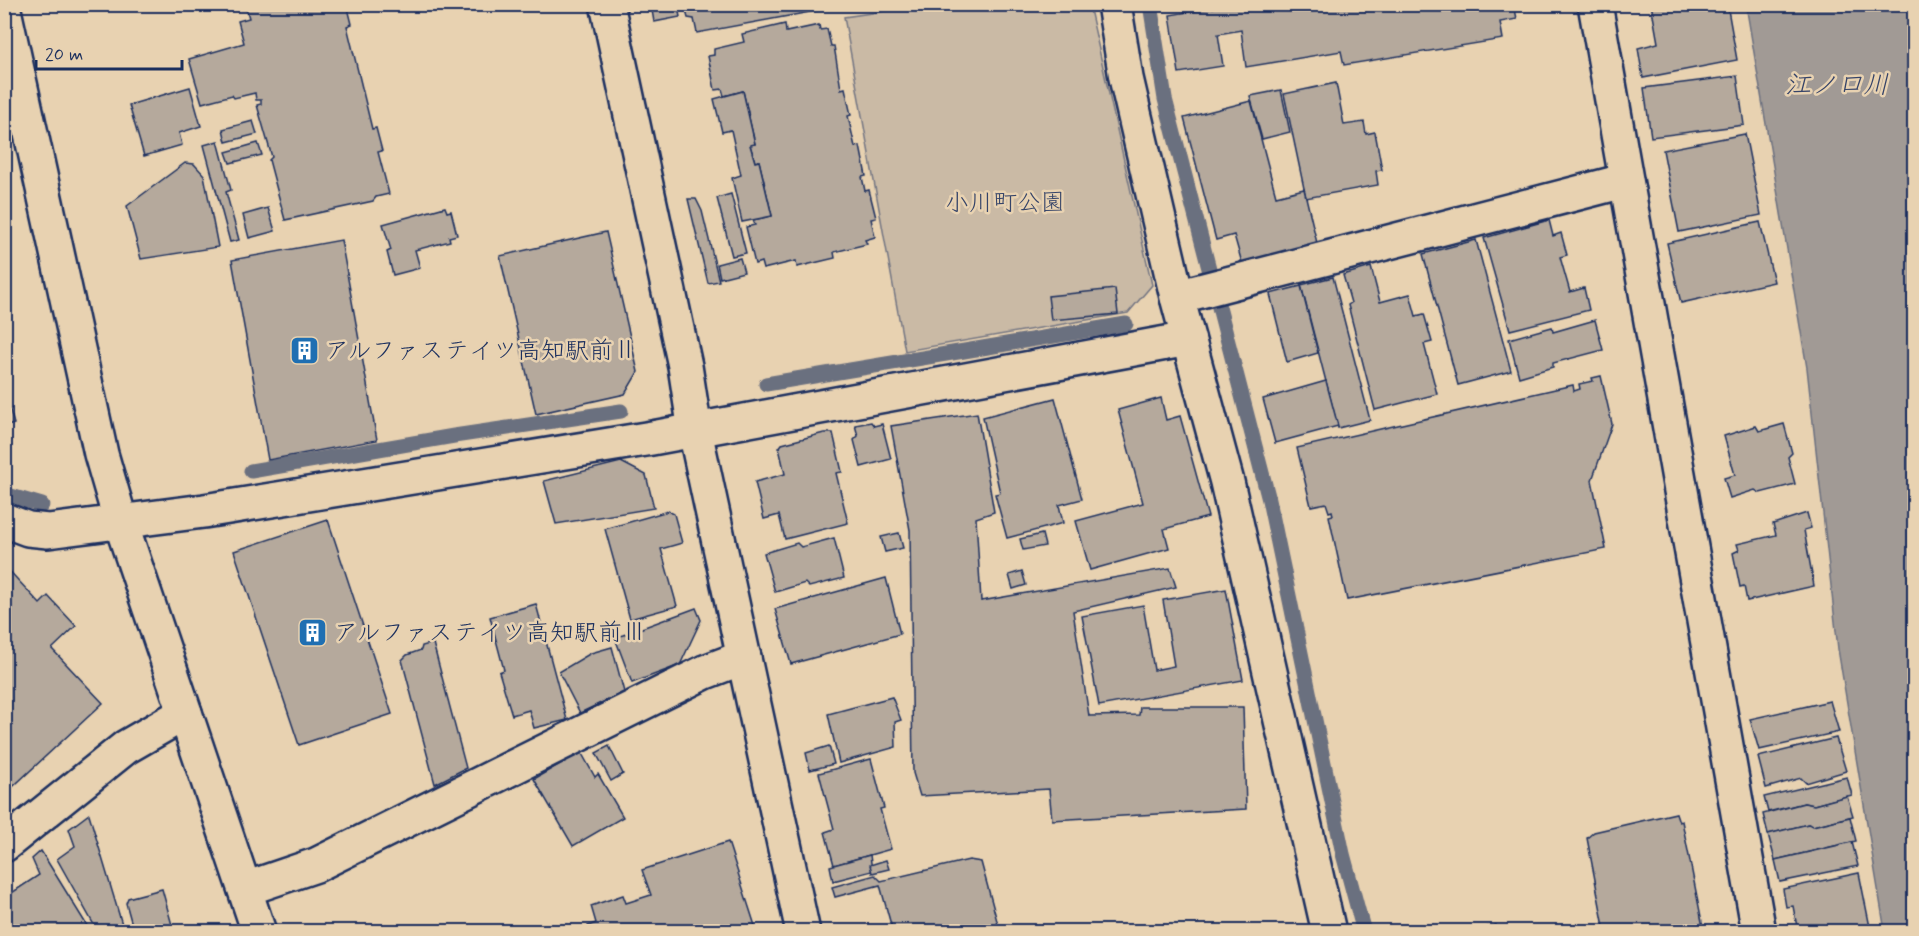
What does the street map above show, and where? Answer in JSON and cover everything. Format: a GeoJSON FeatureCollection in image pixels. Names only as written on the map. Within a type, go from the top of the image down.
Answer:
{"type":"FeatureCollection","features":[{"type":"Feature","properties":{"kind":"street"},"geometry":{"type":"LineString","coordinates":[[607,4],[685,366],[695,431],[803,932]]}},
{"type":"Feature","properties":{"kind":"street"},"geometry":{"type":"LineString","coordinates":[[1114,4],[1126,78],[1202,291],[1188,339],[1227,482],[1329,932]]}},
{"type":"Feature","properties":{"kind":"street"},"geometry":{"type":"LineString","coordinates":[[1594,4],[1759,932]]}},
{"type":"Feature","properties":{"kind":"street"},"geometry":{"type":"LineString","coordinates":[[4,10],[101,454],[121,523],[259,932]]}},
{"type":"Feature","properties":{"kind":"street"},"geometry":{"type":"LineString","coordinates":[[1202,291],[1624,181]]}},
{"type":"Feature","properties":{"kind":"street"},"geometry":{"type":"LineString","coordinates":[[4,520],[28,529],[48,531],[121,523],[695,431],[1188,339]]}},
{"type":"Feature","properties":{"kind":"street"},"geometry":{"type":"LineString","coordinates":[[245,889],[316,865],[705,672],[744,657]]}},
{"type":"Feature","properties":{"kind":"street"},"geometry":{"type":"LineString","coordinates":[[4,845],[126,747],[185,713]]}},
{"type":"Feature","properties":{"kind":"green space","name":"小川町公園"},"geometry":{"type":"Polygon","coordinates":[[[934,4],[1089,5],[1152,285],[1128,313],[905,351],[844,17],[934,4]]]}},
{"type":"Feature","properties":{"kind":"water","name":"江ノ口川"},"geometry":{"type":"Polygon","coordinates":[[[1746,5],[1914,5],[1914,931],[1885,931],[1838,649],[1807,368],[1746,5]]]}},
{"type":"Feature","properties":{"kind":"building"},"geometry":{"type":"Polygon","coordinates":[[[245,4],[345,4],[352,24],[347,26],[372,129],[376,128],[382,151],[378,152],[389,194],[376,197],[373,201],[285,220],[269,160],[272,157],[257,105],[261,104],[261,100],[256,100],[255,93],[234,98],[232,95],[202,103],[189,59],[244,43],[238,21],[249,18],[245,4]]]}},
{"type":"Feature","properties":{"kind":"building"},"geometry":{"type":"Polygon","coordinates":[[[651,4],[853,4],[697,33],[694,19],[688,18],[685,7],[678,7],[680,17],[654,22],[651,4]]]}},
{"type":"Feature","properties":{"kind":"building"},"geometry":{"type":"Polygon","coordinates":[[[1216,4],[1514,4],[1517,19],[1500,22],[1503,39],[1344,65],[1341,51],[1246,67],[1241,30],[1218,34],[1223,66],[1179,73],[1170,15],[1216,7],[1216,4]]]}},
{"type":"Feature","properties":{"kind":"building"},"geometry":{"type":"Polygon","coordinates":[[[1651,4],[1727,4],[1737,60],[1643,78],[1638,48],[1658,43],[1651,4]]]}},
{"type":"Feature","properties":{"kind":"building"},"geometry":{"type":"Polygon","coordinates":[[[785,24],[786,32],[819,25],[820,30],[827,29],[831,46],[834,46],[841,89],[845,88],[855,147],[860,146],[866,176],[862,177],[865,191],[869,190],[876,218],[871,219],[875,237],[865,240],[867,244],[834,252],[835,258],[797,267],[796,261],[763,269],[761,262],[755,264],[746,227],[755,225],[753,220],[772,216],[759,161],[755,162],[750,145],[755,144],[743,91],[724,96],[722,89],[715,90],[708,56],[714,55],[714,49],[744,42],[742,34],[785,24]]]}},
{"type":"Feature","properties":{"kind":"building"},"geometry":{"type":"Polygon","coordinates":[[[1737,76],[1744,125],[1651,137],[1644,88],[1737,76]]]}},
{"type":"Feature","properties":{"kind":"building"},"geometry":{"type":"Polygon","coordinates":[[[1336,83],[1344,125],[1364,122],[1366,134],[1375,132],[1382,170],[1376,171],[1378,185],[1306,198],[1284,94],[1336,83]]]}},
{"type":"Feature","properties":{"kind":"building"},"geometry":{"type":"Polygon","coordinates":[[[190,87],[201,126],[179,133],[182,145],[144,156],[129,105],[190,87]]]}},
{"type":"Feature","properties":{"kind":"building"},"geometry":{"type":"Polygon","coordinates":[[[1281,90],[1290,132],[1262,139],[1250,96],[1281,90]]]}},
{"type":"Feature","properties":{"kind":"building"},"geometry":{"type":"Polygon","coordinates":[[[743,91],[755,144],[750,145],[755,162],[759,161],[772,216],[742,222],[732,178],[741,175],[731,130],[722,132],[714,99],[743,91]]]}},
{"type":"Feature","properties":{"kind":"building"},"geometry":{"type":"Polygon","coordinates":[[[1251,101],[1276,196],[1304,189],[1317,243],[1242,263],[1234,235],[1216,240],[1184,118],[1251,101]]]}},
{"type":"Feature","properties":{"kind":"building"},"geometry":{"type":"Polygon","coordinates":[[[253,121],[257,134],[226,142],[223,129],[253,121]]]}},
{"type":"Feature","properties":{"kind":"building"},"geometry":{"type":"Polygon","coordinates":[[[1745,134],[1761,215],[1679,232],[1663,150],[1745,134]]]}},
{"type":"Feature","properties":{"kind":"building"},"geometry":{"type":"Polygon","coordinates":[[[218,141],[231,190],[226,192],[239,240],[230,242],[204,145],[218,141]]]}},
{"type":"Feature","properties":{"kind":"building"},"geometry":{"type":"Polygon","coordinates":[[[258,143],[262,155],[230,163],[226,152],[258,143]]]}},
{"type":"Feature","properties":{"kind":"building"},"geometry":{"type":"Polygon","coordinates":[[[185,163],[194,164],[204,175],[218,247],[141,259],[127,206],[185,163]]]}},
{"type":"Feature","properties":{"kind":"building"},"geometry":{"type":"Polygon","coordinates":[[[731,194],[746,253],[732,256],[717,198],[731,194]]]}},
{"type":"Feature","properties":{"kind":"building"},"geometry":{"type":"Polygon","coordinates":[[[688,199],[696,199],[702,211],[719,281],[708,283],[688,199]]]}},
{"type":"Feature","properties":{"kind":"building"},"geometry":{"type":"Polygon","coordinates":[[[445,207],[447,212],[451,211],[457,235],[449,237],[450,241],[415,250],[420,268],[393,275],[387,252],[391,250],[383,224],[445,207]]]}},
{"type":"Feature","properties":{"kind":"building"},"geometry":{"type":"Polygon","coordinates":[[[268,208],[275,231],[249,238],[243,215],[268,208]]]}},
{"type":"Feature","properties":{"kind":"building"},"geometry":{"type":"Polygon","coordinates":[[[1549,220],[1553,236],[1561,233],[1567,255],[1560,257],[1570,292],[1584,288],[1589,310],[1510,330],[1484,238],[1549,220]]]}},
{"type":"Feature","properties":{"kind":"building"},"geometry":{"type":"Polygon","coordinates":[[[1760,222],[1774,282],[1681,303],[1667,243],[1760,222]]]}},
{"type":"Feature","properties":{"kind":"building"},"geometry":{"type":"Polygon","coordinates":[[[606,232],[638,372],[625,394],[536,414],[500,256],[606,232]]]}},
{"type":"Feature","properties":{"kind":"building","name":"アルファステイツ高知駅前Ⅱ"},"geometry":{"type":"Polygon","coordinates":[[[341,240],[377,440],[268,460],[232,260],[341,240]]]}},
{"type":"Feature","properties":{"kind":"building"},"geometry":{"type":"Polygon","coordinates":[[[1476,240],[1511,371],[1458,385],[1423,254],[1476,240]]]}},
{"type":"Feature","properties":{"kind":"building"},"geometry":{"type":"Polygon","coordinates":[[[740,258],[744,272],[720,278],[717,264],[740,258]]]}},
{"type":"Feature","properties":{"kind":"building"},"geometry":{"type":"Polygon","coordinates":[[[1371,267],[1380,302],[1410,294],[1416,316],[1424,314],[1432,342],[1424,344],[1437,394],[1375,410],[1348,305],[1351,303],[1343,275],[1371,267]]]}},
{"type":"Feature","properties":{"kind":"building"},"geometry":{"type":"Polygon","coordinates":[[[1333,277],[1370,420],[1338,428],[1301,285],[1333,277]]]}},
{"type":"Feature","properties":{"kind":"building"},"geometry":{"type":"Polygon","coordinates":[[[1301,286],[1318,353],[1287,362],[1270,294],[1301,286]]]}},
{"type":"Feature","properties":{"kind":"building"},"geometry":{"type":"Polygon","coordinates":[[[1115,289],[1118,314],[1051,320],[1048,296],[1115,289]]]}},
{"type":"Feature","properties":{"kind":"building"},"geometry":{"type":"Polygon","coordinates":[[[1595,320],[1603,350],[1553,363],[1553,367],[1519,377],[1509,339],[1552,327],[1553,332],[1595,320]]]}},
{"type":"Feature","properties":{"kind":"building"},"geometry":{"type":"Polygon","coordinates":[[[1601,376],[1612,424],[1592,480],[1606,549],[1347,600],[1329,516],[1333,515],[1332,511],[1329,512],[1326,503],[1311,506],[1297,448],[1573,385],[1574,391],[1580,389],[1579,384],[1593,381],[1592,378],[1601,376]]]}},
{"type":"Feature","properties":{"kind":"building"},"geometry":{"type":"Polygon","coordinates":[[[1326,381],[1338,426],[1275,443],[1263,399],[1326,381]]]}},
{"type":"Feature","properties":{"kind":"building"},"geometry":{"type":"Polygon","coordinates":[[[4,389],[14,424],[4,427],[4,389]]]}},
{"type":"Feature","properties":{"kind":"building"},"geometry":{"type":"Polygon","coordinates":[[[1055,398],[1082,499],[1059,505],[1063,523],[1007,538],[995,494],[1000,493],[983,417],[1055,398]]]}},
{"type":"Feature","properties":{"kind":"building"},"geometry":{"type":"Polygon","coordinates":[[[1161,398],[1166,420],[1180,416],[1208,517],[1164,529],[1169,548],[1090,570],[1076,521],[1143,503],[1118,410],[1161,398]]]}},
{"type":"Feature","properties":{"kind":"building"},"geometry":{"type":"Polygon","coordinates":[[[977,413],[994,512],[976,518],[981,601],[1170,568],[1176,587],[1073,611],[1089,716],[1139,715],[1140,707],[1243,707],[1246,809],[1052,820],[1049,789],[920,796],[913,773],[910,530],[891,426],[977,413]]]}},
{"type":"Feature","properties":{"kind":"building"},"geometry":{"type":"Polygon","coordinates":[[[871,422],[874,426],[882,424],[891,459],[861,467],[854,440],[858,436],[855,425],[871,422]]]}},
{"type":"Feature","properties":{"kind":"building"},"geometry":{"type":"Polygon","coordinates":[[[1784,424],[1792,453],[1788,457],[1795,484],[1760,493],[1755,490],[1730,498],[1724,478],[1735,475],[1724,436],[1756,426],[1759,431],[1784,424]]]}},
{"type":"Feature","properties":{"kind":"building"},"geometry":{"type":"Polygon","coordinates":[[[824,433],[833,433],[842,472],[836,473],[848,523],[785,539],[779,515],[764,519],[755,482],[785,474],[779,448],[782,444],[824,433]]]}},
{"type":"Feature","properties":{"kind":"building"},"geometry":{"type":"Polygon","coordinates":[[[621,462],[646,475],[654,508],[556,524],[544,481],[621,462]]]}},
{"type":"Feature","properties":{"kind":"building"},"geometry":{"type":"Polygon","coordinates":[[[668,511],[674,514],[682,543],[661,549],[677,606],[630,619],[605,529],[668,511]]]}},
{"type":"Feature","properties":{"kind":"building"},"geometry":{"type":"Polygon","coordinates":[[[1807,513],[1811,528],[1804,530],[1814,586],[1747,601],[1744,586],[1740,587],[1733,553],[1739,550],[1737,544],[1776,535],[1773,524],[1807,513]]]}},
{"type":"Feature","properties":{"kind":"building","name":"アルファステイツ高知駅前Ⅲ"},"geometry":{"type":"Polygon","coordinates":[[[328,520],[392,714],[299,745],[234,551],[328,520]]]}},
{"type":"Feature","properties":{"kind":"building"},"geometry":{"type":"Polygon","coordinates":[[[899,533],[903,548],[885,552],[881,537],[899,533]]]}},
{"type":"Feature","properties":{"kind":"building"},"geometry":{"type":"Polygon","coordinates":[[[1042,534],[1045,546],[1023,550],[1020,539],[1042,534]]]}},
{"type":"Feature","properties":{"kind":"building"},"geometry":{"type":"Polygon","coordinates":[[[834,538],[844,578],[809,587],[805,583],[775,592],[764,553],[797,543],[801,547],[834,538]]]}},
{"type":"Feature","properties":{"kind":"building"},"geometry":{"type":"Polygon","coordinates":[[[4,565],[40,604],[48,596],[76,626],[52,649],[103,703],[4,795],[4,565]]]}},
{"type":"Feature","properties":{"kind":"building"},"geometry":{"type":"Polygon","coordinates":[[[1022,571],[1026,585],[1013,589],[1009,575],[1022,571]]]}},
{"type":"Feature","properties":{"kind":"building"},"geometry":{"type":"Polygon","coordinates":[[[886,578],[900,634],[791,664],[775,609],[886,578]]]}},
{"type":"Feature","properties":{"kind":"building"},"geometry":{"type":"Polygon","coordinates":[[[1226,589],[1243,680],[1099,706],[1082,616],[1143,605],[1154,670],[1174,666],[1163,600],[1226,589]]]}},
{"type":"Feature","properties":{"kind":"building"},"geometry":{"type":"Polygon","coordinates":[[[536,604],[567,720],[534,728],[529,710],[512,715],[499,672],[504,670],[490,617],[536,604]]]}},
{"type":"Feature","properties":{"kind":"building"},"geometry":{"type":"Polygon","coordinates":[[[696,608],[701,620],[680,665],[632,683],[615,638],[696,608]]]}},
{"type":"Feature","properties":{"kind":"building"},"geometry":{"type":"Polygon","coordinates":[[[433,643],[466,768],[435,784],[402,660],[407,655],[421,650],[422,646],[433,643]]]}},
{"type":"Feature","properties":{"kind":"building"},"geometry":{"type":"Polygon","coordinates":[[[612,647],[624,692],[580,713],[559,672],[591,653],[612,647]]]}},
{"type":"Feature","properties":{"kind":"building"},"geometry":{"type":"Polygon","coordinates":[[[892,697],[901,720],[895,722],[896,747],[839,763],[828,714],[892,697]]]}},
{"type":"Feature","properties":{"kind":"building"},"geometry":{"type":"Polygon","coordinates":[[[1830,701],[1839,732],[1759,750],[1750,719],[1830,701]]]}},
{"type":"Feature","properties":{"kind":"building"},"geometry":{"type":"Polygon","coordinates":[[[1836,738],[1846,771],[1806,783],[1801,778],[1766,788],[1758,757],[1836,738]]]}},
{"type":"Feature","properties":{"kind":"building"},"geometry":{"type":"Polygon","coordinates":[[[609,746],[623,774],[611,781],[596,753],[609,746]]]}},
{"type":"Feature","properties":{"kind":"building"},"geometry":{"type":"Polygon","coordinates":[[[829,746],[834,764],[810,770],[806,753],[829,746]]]}},
{"type":"Feature","properties":{"kind":"building"},"geometry":{"type":"Polygon","coordinates":[[[581,752],[595,777],[598,774],[623,817],[573,846],[534,779],[581,752]]]}},
{"type":"Feature","properties":{"kind":"building"},"geometry":{"type":"Polygon","coordinates":[[[871,759],[884,808],[880,809],[891,849],[834,865],[825,832],[834,829],[819,773],[871,759]]]}},
{"type":"Feature","properties":{"kind":"building"},"geometry":{"type":"Polygon","coordinates":[[[1847,777],[1852,795],[1814,805],[1804,803],[1768,812],[1764,797],[1847,777]]]}},
{"type":"Feature","properties":{"kind":"building"},"geometry":{"type":"Polygon","coordinates":[[[1847,796],[1853,816],[1768,834],[1763,814],[1804,803],[1814,805],[1847,796]]]}},
{"type":"Feature","properties":{"kind":"building"},"geometry":{"type":"Polygon","coordinates":[[[1676,813],[1679,822],[1682,821],[1704,932],[1605,932],[1587,838],[1594,832],[1676,813]]]}},
{"type":"Feature","properties":{"kind":"building"},"geometry":{"type":"Polygon","coordinates":[[[89,814],[123,932],[98,932],[57,859],[75,846],[69,829],[89,814]]]}},
{"type":"Feature","properties":{"kind":"building"},"geometry":{"type":"Polygon","coordinates":[[[1850,817],[1856,841],[1775,860],[1768,834],[1850,817]]]}},
{"type":"Feature","properties":{"kind":"building"},"geometry":{"type":"Polygon","coordinates":[[[728,842],[757,932],[590,932],[588,926],[596,923],[591,906],[623,895],[626,903],[651,895],[642,870],[728,842]]]}},
{"type":"Feature","properties":{"kind":"building"},"geometry":{"type":"Polygon","coordinates":[[[1852,842],[1858,866],[1780,882],[1775,860],[1852,842]]]}},
{"type":"Feature","properties":{"kind":"building"},"geometry":{"type":"Polygon","coordinates":[[[41,851],[91,932],[4,932],[4,898],[39,875],[32,859],[41,851]]]}},
{"type":"Feature","properties":{"kind":"building"},"geometry":{"type":"Polygon","coordinates":[[[870,855],[872,871],[833,881],[830,866],[870,855]]]}},
{"type":"Feature","properties":{"kind":"building"},"geometry":{"type":"Polygon","coordinates":[[[886,860],[889,869],[872,873],[870,865],[886,860]]]}},
{"type":"Feature","properties":{"kind":"building"},"geometry":{"type":"Polygon","coordinates":[[[969,860],[981,862],[1000,932],[893,932],[880,885],[835,897],[832,887],[875,875],[881,881],[969,860]]]}},
{"type":"Feature","properties":{"kind":"building"},"geometry":{"type":"Polygon","coordinates":[[[1859,873],[1871,932],[1798,932],[1793,906],[1786,907],[1783,889],[1859,873]]]}},
{"type":"Feature","properties":{"kind":"building"},"geometry":{"type":"Polygon","coordinates":[[[162,889],[172,925],[149,932],[134,932],[126,903],[128,898],[162,889]]]}},
{"type":"Feature","properties":{"kind":"building"},"geometry":{"type":"Polygon","coordinates":[[[1496,925],[1497,932],[1472,932],[1496,925]]]}},
{"type":"Feature","properties":{"kind":"waterway"},"geometry":{"type":"LineString","coordinates":[[1150,4],[1165,99],[1269,500],[1343,854],[1364,932]]}},
{"type":"Feature","properties":{"kind":"waterway"},"geometry":{"type":"LineString","coordinates":[[766,384],[1126,324]]}},
{"type":"Feature","properties":{"kind":"waterway"},"geometry":{"type":"LineString","coordinates":[[251,471],[454,436],[621,411]]}},
{"type":"Feature","properties":{"kind":"waterway"},"geometry":{"type":"LineString","coordinates":[[4,494],[42,505]]}},
{"type":"Feature","properties":{"kind":"place","name":"アルファステイツ高知駅前Ⅱ"},"geometry":{"type":"Point","coordinates":[304,350]}},
{"type":"Feature","properties":{"kind":"place","name":"アルファステイツ高知駅前Ⅲ"},"geometry":{"type":"Point","coordinates":[313,632]}}]}
